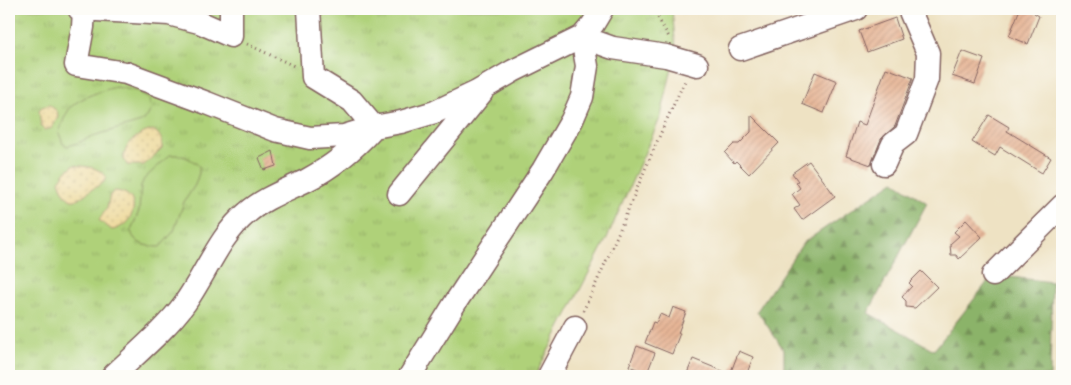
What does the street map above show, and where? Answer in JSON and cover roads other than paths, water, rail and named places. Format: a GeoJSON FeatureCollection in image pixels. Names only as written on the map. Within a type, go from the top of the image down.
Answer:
{"type":"FeatureCollection","features":[{"type":"Feature","properties":{"kind":"street"},"geometry":{"type":"LineString","coordinates":[[79,9],[169,14],[199,22],[231,36],[231,9]]}},
{"type":"Feature","properties":{"kind":"street"},"geometry":{"type":"LineString","coordinates":[[84,9],[83,27],[76,65],[126,74],[275,130],[310,138],[344,136],[435,112],[582,37],[602,9]]}},
{"type":"Feature","properties":{"kind":"street"},"geometry":{"type":"LineString","coordinates":[[309,9],[313,77],[352,101],[374,127]]}},
{"type":"Feature","properties":{"kind":"street"},"geometry":{"type":"LineString","coordinates":[[884,164],[892,144],[906,134],[927,78],[928,53],[909,9]]}},
{"type":"Feature","properties":{"kind":"street"},"geometry":{"type":"LineString","coordinates":[[740,49],[847,10]]}},
{"type":"Feature","properties":{"kind":"street"},"geometry":{"type":"LineString","coordinates":[[582,37],[613,48],[666,56],[697,65]]}},
{"type":"Feature","properties":{"kind":"street"},"geometry":{"type":"LineString","coordinates":[[410,376],[457,300],[543,170],[572,120],[582,97],[587,66],[582,37]]}},
{"type":"Feature","properties":{"kind":"street"},"geometry":{"type":"LineString","coordinates":[[399,194],[464,116],[485,87]]}},
{"type":"Feature","properties":{"kind":"street"},"geometry":{"type":"LineString","coordinates":[[114,376],[184,304],[229,232],[247,213],[273,196],[332,165],[356,146],[374,127]]}},
{"type":"Feature","properties":{"kind":"street"},"geometry":{"type":"LineString","coordinates":[[993,275],[1062,206]]}},
{"type":"Feature","properties":{"kind":"street"},"geometry":{"type":"LineString","coordinates":[[548,376],[575,327]]}}]}
